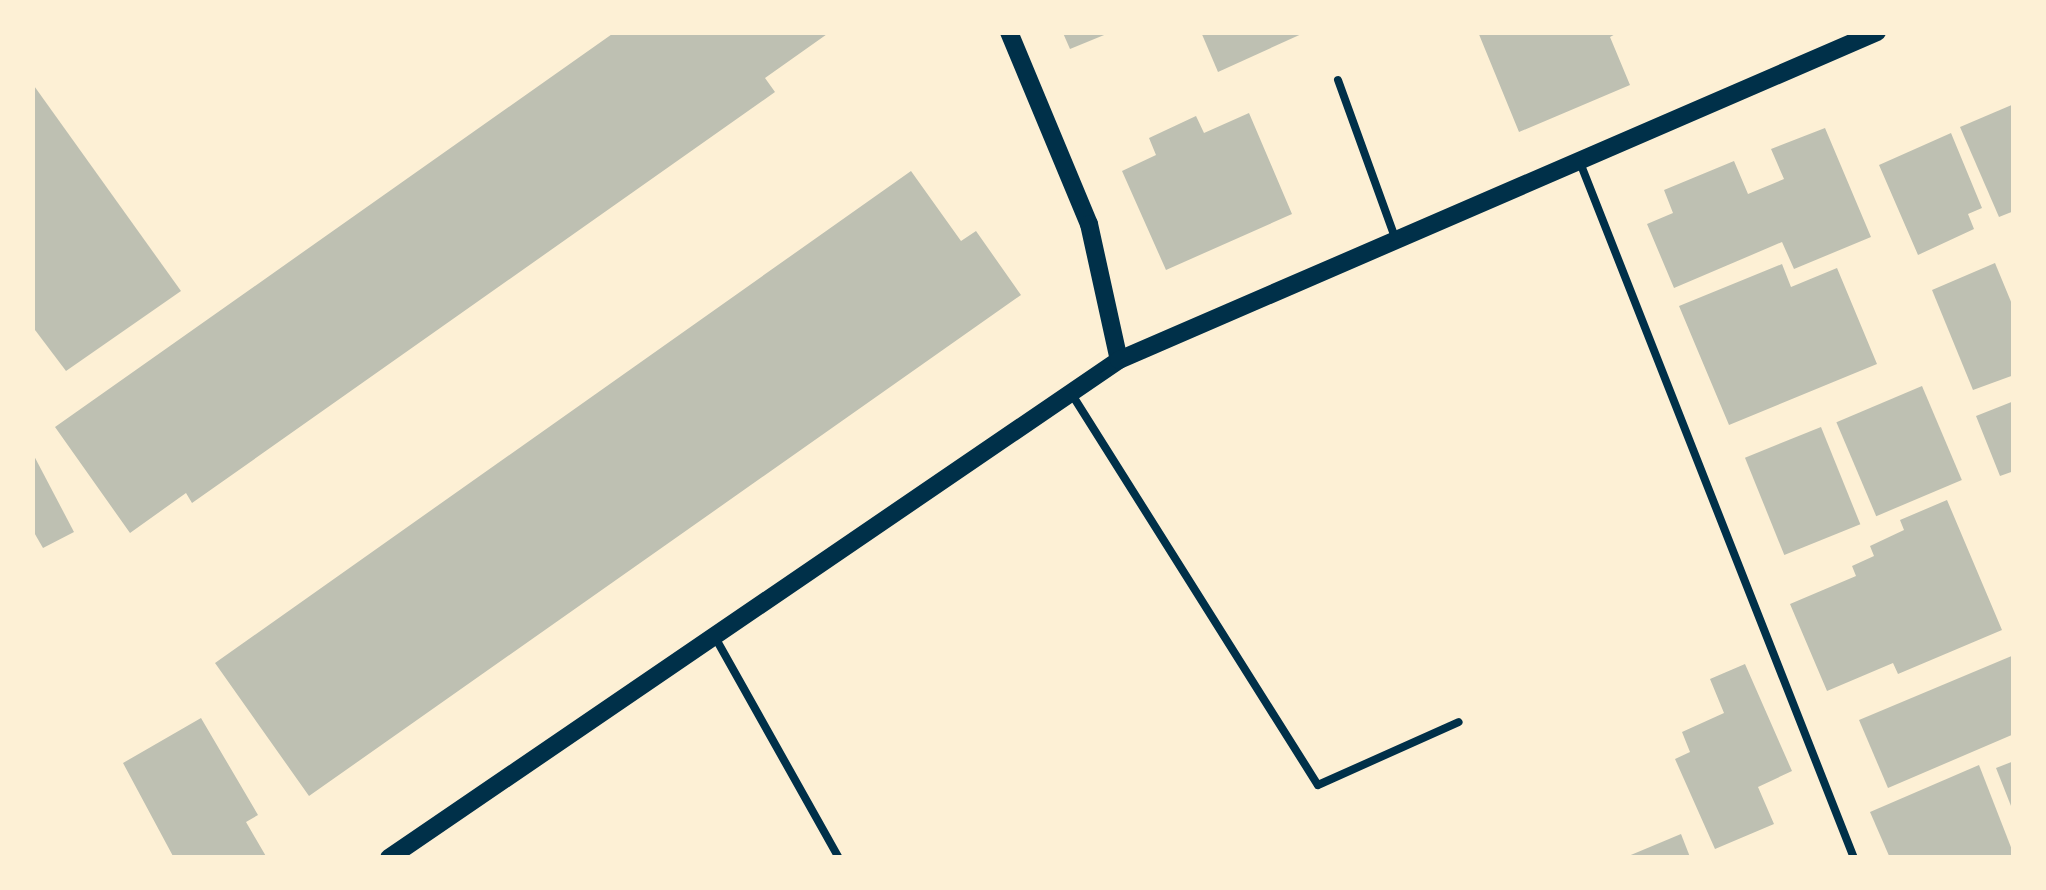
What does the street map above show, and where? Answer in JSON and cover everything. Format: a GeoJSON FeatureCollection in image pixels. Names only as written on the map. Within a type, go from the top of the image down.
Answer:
{"type":"FeatureCollection","features":[{"type":"Feature","properties":{"kind":"street"},"geometry":{"type":"LineString","coordinates":[[1009,32],[1089,224],[1119,360]]}},
{"type":"Feature","properties":{"kind":"street"},"geometry":{"type":"LineString","coordinates":[[390,858],[1119,360],[1878,32]]}},
{"type":"Feature","properties":{"kind":"lane"},"geometry":{"type":"LineString","coordinates":[[1338,80],[1396,240]]}},
{"type":"Feature","properties":{"kind":"lane"},"geometry":{"type":"LineString","coordinates":[[1579,160],[1854,858]]}},
{"type":"Feature","properties":{"kind":"lane"},"geometry":{"type":"LineString","coordinates":[[1071,393],[1318,785],[1459,722]]}},
{"type":"Feature","properties":{"kind":"lane"},"geometry":{"type":"LineString","coordinates":[[714,635],[839,858]]}},
{"type":"Feature","properties":{"kind":"building"},"geometry":{"type":"Polygon","coordinates":[[[615,32],[830,32],[765,78],[775,92],[192,503],[186,493],[130,533],[55,427],[615,32]]]}},
{"type":"Feature","properties":{"kind":"building"},"geometry":{"type":"Polygon","coordinates":[[[1201,32],[1306,32],[1218,72],[1201,32]]]}},
{"type":"Feature","properties":{"kind":"building"},"geometry":{"type":"Polygon","coordinates":[[[1478,32],[1619,32],[1610,37],[1630,85],[1519,132],[1478,32]]]}},
{"type":"Feature","properties":{"kind":"building"},"geometry":{"type":"Polygon","coordinates":[[[1063,33],[1109,33],[1070,49],[1063,33]]]}},
{"type":"Feature","properties":{"kind":"building"},"geometry":{"type":"Polygon","coordinates":[[[32,83],[181,291],[66,371],[32,326],[32,83]]]}},
{"type":"Feature","properties":{"kind":"building"},"geometry":{"type":"Polygon","coordinates":[[[2014,104],[2014,211],[1999,217],[1960,127],[2014,104]]]}},
{"type":"Feature","properties":{"kind":"building"},"geometry":{"type":"Polygon","coordinates":[[[1249,113],[1292,214],[1166,270],[1122,171],[1156,155],[1149,138],[1196,116],[1204,133],[1249,113]]]}},
{"type":"Feature","properties":{"kind":"building"},"geometry":{"type":"Polygon","coordinates":[[[1825,128],[1871,237],[1794,269],[1782,242],[1674,288],[1647,224],[1673,213],[1664,190],[1734,161],[1748,194],[1784,179],[1771,149],[1825,128]]]}},
{"type":"Feature","properties":{"kind":"building"},"geometry":{"type":"Polygon","coordinates":[[[1951,133],[1982,208],[1968,214],[1974,229],[1918,255],[1879,165],[1951,133]]]}},
{"type":"Feature","properties":{"kind":"building"},"geometry":{"type":"Polygon","coordinates":[[[911,171],[961,241],[976,231],[1021,295],[309,796],[215,663],[911,171]]]}},
{"type":"Feature","properties":{"kind":"building"},"geometry":{"type":"Polygon","coordinates":[[[1995,263],[2014,309],[2014,375],[1973,390],[1932,290],[1995,263]]]}},
{"type":"Feature","properties":{"kind":"building"},"geometry":{"type":"Polygon","coordinates":[[[1782,264],[1791,287],[1837,268],[1877,364],[1729,425],[1679,306],[1782,264]]]}},
{"type":"Feature","properties":{"kind":"building"},"geometry":{"type":"Polygon","coordinates":[[[1922,386],[1962,480],[1876,516],[1836,422],[1922,386]]]}},
{"type":"Feature","properties":{"kind":"building"},"geometry":{"type":"Polygon","coordinates":[[[2014,401],[2014,471],[2000,476],[1976,416],[2014,401]]]}},
{"type":"Feature","properties":{"kind":"building"},"geometry":{"type":"Polygon","coordinates":[[[1821,427],[1860,524],[1784,555],[1745,458],[1821,427]]]}},
{"type":"Feature","properties":{"kind":"building"},"geometry":{"type":"Polygon","coordinates":[[[32,452],[74,532],[43,548],[32,529],[32,452]]]}},
{"type":"Feature","properties":{"kind":"building"},"geometry":{"type":"Polygon","coordinates":[[[1947,500],[2002,630],[1898,674],[1893,663],[1827,691],[1790,604],[1856,576],[1852,566],[1874,556],[1870,546],[1904,530],[1900,520],[1947,500]]]}},
{"type":"Feature","properties":{"kind":"building"},"geometry":{"type":"Polygon","coordinates":[[[2014,655],[2014,734],[1888,788],[1859,720],[2014,655]]]}},
{"type":"Feature","properties":{"kind":"building"},"geometry":{"type":"Polygon","coordinates":[[[1745,664],[1792,771],[1758,787],[1774,824],[1715,849],[1675,759],[1690,752],[1682,732],[1724,713],[1710,679],[1745,664]]]}},
{"type":"Feature","properties":{"kind":"building"},"geometry":{"type":"Polygon","coordinates":[[[201,718],[258,815],[246,822],[267,858],[174,858],[123,763],[201,718]]]}},
{"type":"Feature","properties":{"kind":"building"},"geometry":{"type":"Polygon","coordinates":[[[2014,761],[2014,811],[2013,811],[1996,768],[2014,761]]]}},
{"type":"Feature","properties":{"kind":"building"},"geometry":{"type":"Polygon","coordinates":[[[1979,765],[2014,855],[1890,858],[1870,812],[1979,765]]]}},
{"type":"Feature","properties":{"kind":"building"},"geometry":{"type":"Polygon","coordinates":[[[1681,834],[1690,857],[1626,857],[1681,834]]]}}]}
